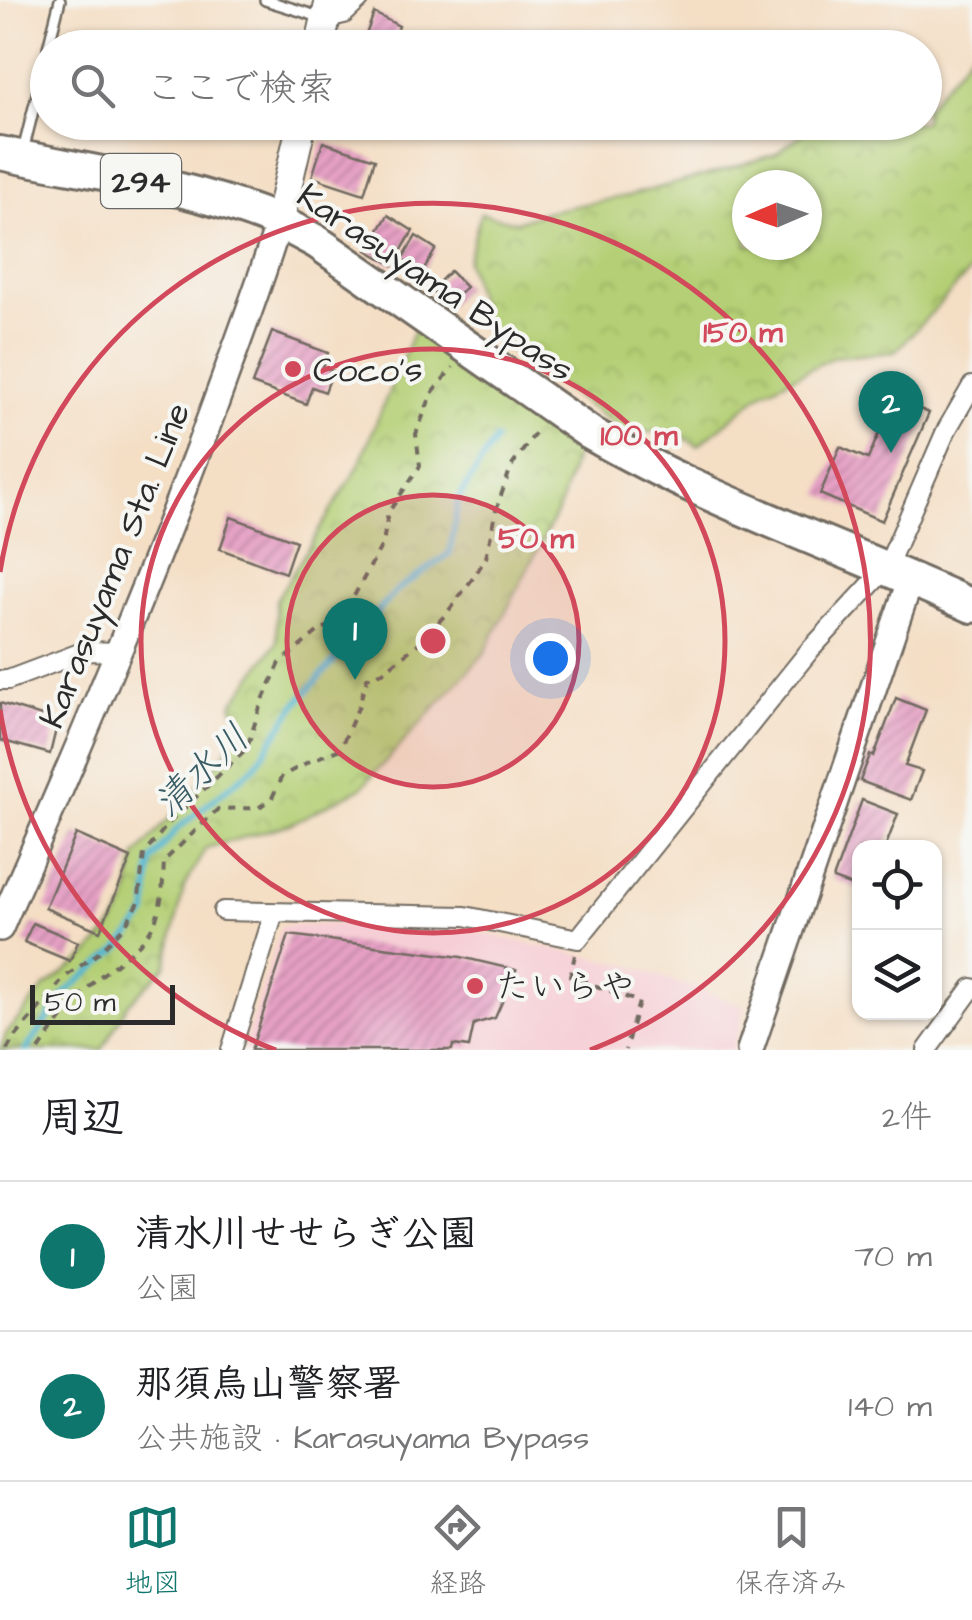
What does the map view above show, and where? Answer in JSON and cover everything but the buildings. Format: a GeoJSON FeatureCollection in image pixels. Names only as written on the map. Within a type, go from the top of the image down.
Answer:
{"type":"FeatureCollection","features":[{"type":"Feature","properties":{"kind":"highway","name":"Karasuyama Bypass"},"geometry":{"type":"LineString","coordinates":[[11,155],[199,194],[279,222],[317,242],[590,433],[668,475],[972,606]]}},
{"type":"Feature","properties":{"kind":"main road"},"geometry":{"type":"LineString","coordinates":[[279,222],[298,140]]}},
{"type":"Feature","properties":{"kind":"main road","name":"Karasuyama Sta. Line"},"geometry":{"type":"LineString","coordinates":[[0,928],[120,652],[183,494],[279,222]]}},
{"type":"Feature","properties":{"kind":"main road"},"geometry":{"type":"LineString","coordinates":[[750,1050],[899,572]]}},
{"type":"Feature","properties":{"kind":"street"},"geometry":{"type":"LineString","coordinates":[[328,9],[344,14],[359,0]]}},
{"type":"Feature","properties":{"kind":"street"},"geometry":{"type":"LineString","coordinates":[[223,911],[464,916],[578,940],[810,650],[899,572],[946,431],[972,386]]}},
{"type":"Feature","properties":{"kind":"street"},"geometry":{"type":"LineString","coordinates":[[0,680],[85,651],[120,652]]}},
{"type":"Feature","properties":{"kind":"street"},"geometry":{"type":"LineString","coordinates":[[231,1050],[274,913]]}},
{"type":"Feature","properties":{"kind":"street"},"geometry":{"type":"LineString","coordinates":[[927,1050],[972,988]]}},
{"type":"Feature","properties":{"kind":"lane"},"geometry":{"type":"LineString","coordinates":[[53,30],[60,0]]}},
{"type":"Feature","properties":{"kind":"lane"},"geometry":{"type":"LineString","coordinates":[[264,0],[328,9]]}},
{"type":"Feature","properties":{"kind":"lane"},"geometry":{"type":"LineString","coordinates":[[11,155],[30,101]]}},
{"type":"Feature","properties":{"kind":"path"},"geometry":{"type":"LineString","coordinates":[[7,1050],[65,978],[97,954],[124,926],[138,904],[144,854],[168,824],[247,748],[280,663],[320,629],[342,622],[384,543],[388,513],[420,466],[416,434],[432,393],[467,346]]}},
{"type":"Feature","properties":{"kind":"path"},"geometry":{"type":"LineString","coordinates":[[39,1050],[70,1006],[96,979],[137,947],[155,922],[164,861],[218,809],[258,808],[272,798],[282,776],[340,749],[367,678],[384,672],[419,643],[486,558],[496,510],[511,467],[554,408]]}},
{"type":"Feature","properties":{"kind":"path"},"geometry":{"type":"LineString","coordinates":[[578,940],[570,976],[640,1002],[626,1050]]}},
{"type":"Feature","properties":{"kind":"shaded area","name":"たいらや"},"geometry":{"type":"Polygon","coordinates":[[[385,922],[458,928],[629,965],[746,1007],[732,1050],[243,1050],[281,926],[385,922]]]}},
{"type":"Feature","properties":{"kind":"green space"},"geometry":{"type":"Polygon","coordinates":[[[972,51],[972,269],[895,352],[834,357],[763,392],[698,446],[674,432],[625,432],[488,335],[467,262],[481,213],[516,222],[544,212],[711,174],[775,154],[794,140],[942,140],[942,88],[972,51]]]}},
{"type":"Feature","properties":{"kind":"green space"},"geometry":{"type":"Polygon","coordinates":[[[415,328],[577,449],[560,506],[484,654],[361,788],[290,824],[206,848],[184,887],[166,966],[128,1004],[102,1050],[0,1050],[6,1034],[44,988],[88,955],[115,923],[127,902],[136,856],[223,757],[240,724],[232,705],[277,642],[276,600],[358,467],[415,328]]]}},
{"type":"Feature","properties":{"kind":"waterway","name":"清水川"},"geometry":{"type":"LineString","coordinates":[[26,1050],[67,991],[120,948],[147,914],[151,862],[177,829],[255,766],[297,703],[396,591],[450,553],[458,500],[495,440]]}},
{"type":"Feature","properties":{"kind":"place","name":"Coco's"},"geometry":{"type":"Point","coordinates":[293,369]}},
{"type":"Feature","properties":{"kind":"place","name":"那須烏山警察署"},"geometry":{"type":"Point","coordinates":[891,453]}},
{"type":"Feature","properties":{"kind":"place","name":"清水川せせらぎ公園"},"geometry":{"type":"Point","coordinates":[355,680]}},
{"type":"Feature","properties":{"kind":"place","name":"たいらや"},"geometry":{"type":"Point","coordinates":[475,986]}}]}
